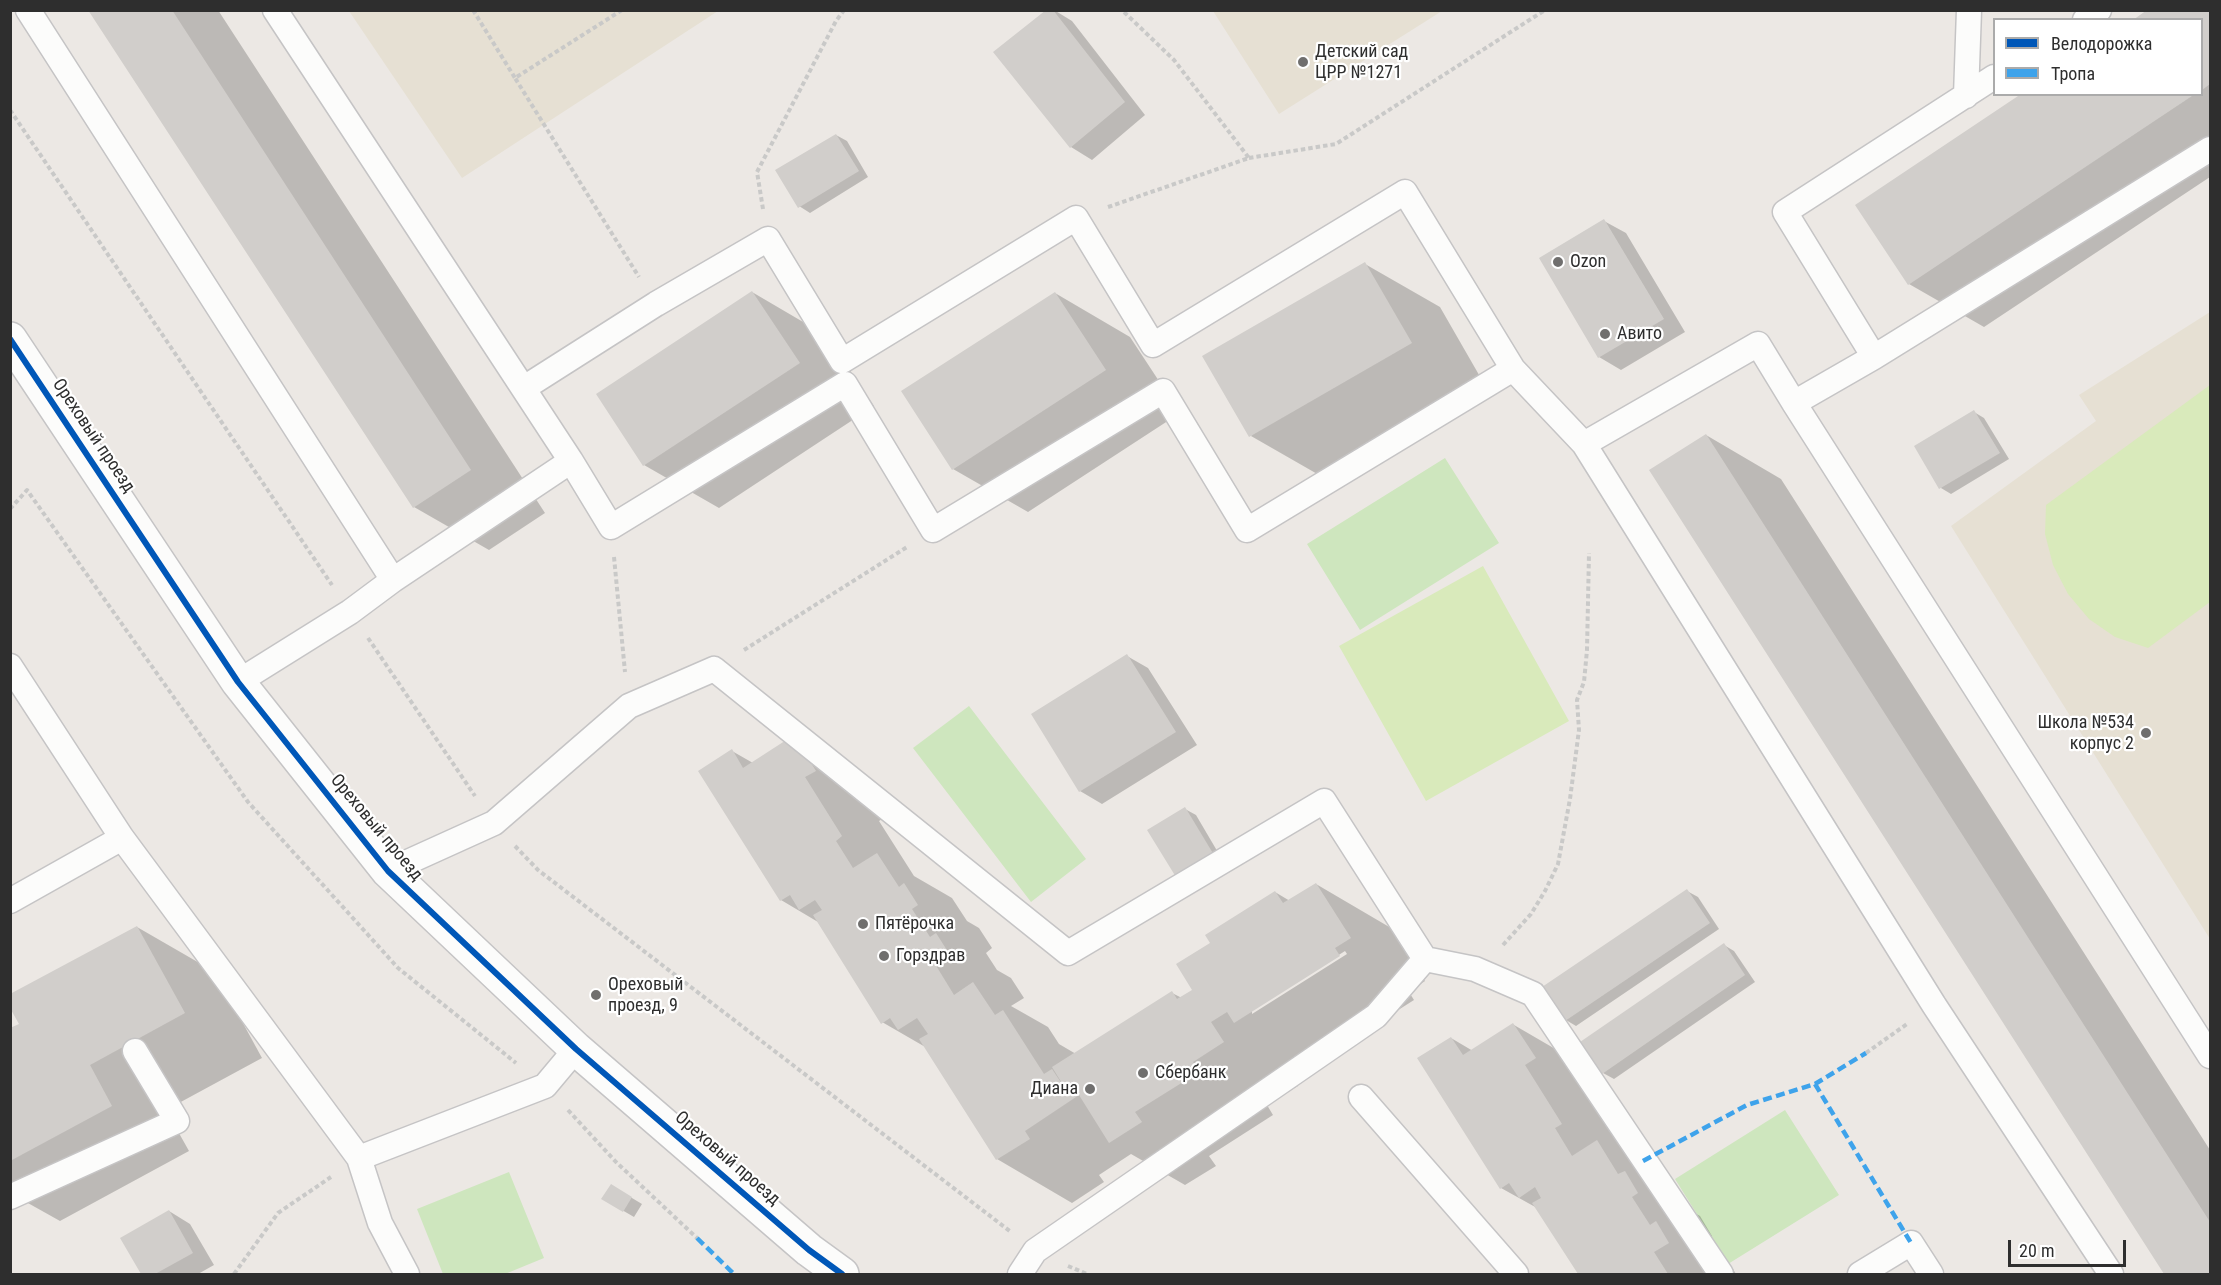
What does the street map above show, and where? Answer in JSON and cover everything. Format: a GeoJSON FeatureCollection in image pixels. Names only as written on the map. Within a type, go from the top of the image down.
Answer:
{"type":"FeatureCollection","features":[{"type":"Feature","properties":{"kind":"street","name":"Ореховый проезд"},"geometry":{"type":"LineString","coordinates":[[10,339],[238,682],[388,871],[576,1049],[809,1250],[842,1275]]}},
{"type":"Feature","properties":{"kind":"lane"},"geometry":{"type":"LineString","coordinates":[[28,10],[393,580]]}},
{"type":"Feature","properties":{"kind":"lane"},"geometry":{"type":"LineString","coordinates":[[275,10],[524,388],[610,526],[845,384],[933,530],[1163,391],[1247,530],[1513,369]]}},
{"type":"Feature","properties":{"kind":"lane"},"geometry":{"type":"LineString","coordinates":[[1966,96],[1969,10]]}},
{"type":"Feature","properties":{"kind":"lane"},"geometry":{"type":"LineString","coordinates":[[1874,357],[1785,212],[1993,78]]}},
{"type":"Feature","properties":{"kind":"lane"},"geometry":{"type":"LineString","coordinates":[[1794,403],[1874,357],[2211,149]]}},
{"type":"Feature","properties":{"kind":"lane"},"geometry":{"type":"LineString","coordinates":[[524,388],[656,304],[768,239],[842,361],[1076,218],[1154,345],[1405,192],[1513,369],[1584,444],[1934,1005],[2112,1275]]}},
{"type":"Feature","properties":{"kind":"lane"},"geometry":{"type":"LineString","coordinates":[[1584,444],[1758,344],[2211,1056]]}},
{"type":"Feature","properties":{"kind":"lane"},"geometry":{"type":"LineString","coordinates":[[238,682],[350,612],[393,580],[571,461]]}},
{"type":"Feature","properties":{"kind":"lane"},"geometry":{"type":"LineString","coordinates":[[10,666],[122,838],[359,1158],[380,1223],[407,1275]]}},
{"type":"Feature","properties":{"kind":"lane"},"geometry":{"type":"LineString","coordinates":[[388,871],[494,823],[629,706],[714,669],[1068,953],[1324,801],[1425,959],[1475,969],[1533,994],[1721,1275]]}},
{"type":"Feature","properties":{"kind":"lane"},"geometry":{"type":"LineString","coordinates":[[10,901],[122,838]]}},
{"type":"Feature","properties":{"kind":"lane"},"geometry":{"type":"LineString","coordinates":[[1020,1275],[1035,1251],[1376,1016],[1425,959]]}},
{"type":"Feature","properties":{"kind":"lane"},"geometry":{"type":"LineString","coordinates":[[359,1158],[545,1086],[576,1049]]}},
{"type":"Feature","properties":{"kind":"lane"},"geometry":{"type":"LineString","coordinates":[[10,1197],[177,1120],[135,1051]]}},
{"type":"Feature","properties":{"kind":"lane"},"geometry":{"type":"LineString","coordinates":[[1361,1097],[1516,1275]]}},
{"type":"Feature","properties":{"kind":"lane"},"geometry":{"type":"LineString","coordinates":[[1860,1275],[1911,1243],[1931,1275]]}},
{"type":"Feature","properties":{"kind":"path"},"geometry":{"type":"LineString","coordinates":[[473,10],[656,304]]}},
{"type":"Feature","properties":{"kind":"path"},"geometry":{"type":"LineString","coordinates":[[515,78],[622,10]]}},
{"type":"Feature","properties":{"kind":"path"},"geometry":{"type":"LineString","coordinates":[[768,239],[757,171],[836,21],[844,10]]}},
{"type":"Feature","properties":{"kind":"path"},"geometry":{"type":"LineString","coordinates":[[1122,10],[1174,60],[1249,158]]}},
{"type":"Feature","properties":{"kind":"path"},"geometry":{"type":"LineString","coordinates":[[1076,218],[1249,158],[1336,144],[1545,10]]}},
{"type":"Feature","properties":{"kind":"path"},"geometry":{"type":"LineString","coordinates":[[10,110],[494,823],[538,870],[1035,1251],[1087,1275]]}},
{"type":"Feature","properties":{"kind":"path"},"geometry":{"type":"LineString","coordinates":[[10,509],[27,490],[248,802],[398,968],[545,1086],[616,1162],[697,1238]]}},
{"type":"Feature","properties":{"kind":"path"},"geometry":{"type":"LineString","coordinates":[[610,526],[629,706]]}},
{"type":"Feature","properties":{"kind":"path"},"geometry":{"type":"LineString","coordinates":[[714,669],[933,530]]}},
{"type":"Feature","properties":{"kind":"path"},"geometry":{"type":"LineString","coordinates":[[1475,969],[1495,954],[1531,914],[1558,864],[1579,730],[1577,700],[1584,682],[1589,553]]}},
{"type":"Feature","properties":{"kind":"path"},"geometry":{"type":"LineString","coordinates":[[1866,1053],[1934,1005]]}},
{"type":"Feature","properties":{"kind":"path"},"geometry":{"type":"LineString","coordinates":[[234,1275],[278,1213],[359,1158]]}},
{"type":"Feature","properties":{"kind":"shaded area"},"geometry":{"type":"Polygon","coordinates":[[[349,11],[718,11],[462,178],[349,11]]]}},
{"type":"Feature","properties":{"kind":"shaded area","name":"Детский сад ЦРР №1271"},"geometry":{"type":"Polygon","coordinates":[[[1213,11],[1442,11],[1279,114],[1213,11]]]}},
{"type":"Feature","properties":{"kind":"shaded area","name":"Школа №534 корпус 2"},"geometry":{"type":"Polygon","coordinates":[[[2210,312],[2210,939],[1951,526],[2096,421],[2079,395],[2210,312]]]}},
{"type":"Feature","properties":{"kind":"green space"},"geometry":{"type":"Polygon","coordinates":[[[2210,385],[2210,602],[2148,648],[2115,637],[2089,619],[2068,594],[2053,565],[2045,534],[2046,505],[2210,385]]]}},
{"type":"Feature","properties":{"kind":"green space"},"geometry":{"type":"Polygon","coordinates":[[[1445,458],[1499,543],[1360,630],[1307,544],[1445,458]]]}},
{"type":"Feature","properties":{"kind":"green space"},"geometry":{"type":"Polygon","coordinates":[[[1483,566],[1569,721],[1426,801],[1339,646],[1483,566]]]}},
{"type":"Feature","properties":{"kind":"green space"},"geometry":{"type":"Polygon","coordinates":[[[969,706],[1086,859],[1031,902],[913,748],[969,706]]]}},
{"type":"Feature","properties":{"kind":"green space"},"geometry":{"type":"Polygon","coordinates":[[[1785,1110],[1839,1195],[1728,1264],[1675,1179],[1785,1110]]]}},
{"type":"Feature","properties":{"kind":"green space"},"geometry":{"type":"Polygon","coordinates":[[[509,1172],[544,1258],[505,1274],[443,1274],[417,1209],[509,1172]]]}},
{"type":"Feature","properties":{"kind":"building"},"geometry":{"type":"Polygon","coordinates":[[[88,10],[172,10],[471,470],[413,508],[88,10]]]}},
{"type":"Feature","properties":{"kind":"building"},"geometry":{"type":"Polygon","coordinates":[[[1046,10],[1053,10],[1125,102],[1070,148],[993,52],[1046,10]]]}},
{"type":"Feature","properties":{"kind":"building"},"geometry":{"type":"Polygon","coordinates":[[[2147,10],[2210,10],[2210,84],[2203,89],[2203,18],[2136,18],[2147,10]]]}},
{"type":"Feature","properties":{"kind":"building"},"geometry":{"type":"Polygon","coordinates":[[[2018,96],[2192,96],[1908,285],[1855,205],[2018,96]]]}},
{"type":"Feature","properties":{"kind":"building"},"geometry":{"type":"Polygon","coordinates":[[[836,134],[859,171],[798,208],[775,170],[836,134]]]}},
{"type":"Feature","properties":{"kind":"building"},"geometry":{"type":"Polygon","coordinates":[[[1604,219],[1664,319],[1598,358],[1539,258],[1604,219]]]}},
{"type":"Feature","properties":{"kind":"building"},"geometry":{"type":"Polygon","coordinates":[[[1365,262],[1412,343],[1249,437],[1202,356],[1365,262]]]}},
{"type":"Feature","properties":{"kind":"building"},"geometry":{"type":"Polygon","coordinates":[[[752,291],[800,363],[643,466],[596,394],[752,291]]]}},
{"type":"Feature","properties":{"kind":"building"},"geometry":{"type":"Polygon","coordinates":[[[1055,292],[1106,370],[952,470],[901,391],[1055,292]]]}},
{"type":"Feature","properties":{"kind":"building"},"geometry":{"type":"Polygon","coordinates":[[[1974,410],[2000,453],[1939,489],[1914,446],[1974,410]]]}},
{"type":"Feature","properties":{"kind":"building"},"geometry":{"type":"Polygon","coordinates":[[[1706,434],[2210,1222],[2210,1274],[2164,1274],[1649,470],[1706,434]]]}},
{"type":"Feature","properties":{"kind":"building"},"geometry":{"type":"Polygon","coordinates":[[[1127,654],[1176,732],[1079,792],[1031,714],[1127,654]]]}},
{"type":"Feature","properties":{"kind":"building"},"geometry":{"type":"Polygon","coordinates":[[[794,735],[816,771],[805,777],[842,836],[836,841],[853,868],[877,853],[899,887],[904,883],[918,905],[912,909],[930,937],[936,933],[950,955],[935,964],[954,995],[973,982],[995,1015],[1003,1010],[1044,1074],[1052,1069],[1070,1096],[1052,1067],[1172,991],[1177,999],[1192,990],[1176,964],[1210,943],[1205,935],[1275,891],[1283,903],[1316,883],[1351,938],[1335,948],[1340,956],[1234,1023],[1227,1012],[1211,1022],[1224,1042],[1193,1062],[1199,1072],[1135,1112],[1142,1122],[1109,1143],[1079,1095],[1025,1131],[1030,1139],[996,1160],[919,1039],[928,1034],[917,1018],[898,1030],[890,1018],[881,1024],[813,915],[822,910],[815,900],[799,910],[790,895],[780,901],[698,771],[732,749],[743,768],[794,735]]]}},
{"type":"Feature","properties":{"kind":"building"},"geometry":{"type":"Polygon","coordinates":[[[1185,807],[1217,860],[1179,882],[1147,830],[1185,807]]]}},
{"type":"Feature","properties":{"kind":"building"},"geometry":{"type":"Polygon","coordinates":[[[1687,889],[1710,923],[1565,1021],[1542,987],[1687,889]]]}},
{"type":"Feature","properties":{"kind":"building"},"geometry":{"type":"Polygon","coordinates":[[[137,926],[185,1013],[90,1065],[112,1106],[10,1161],[10,1028],[19,1024],[10,1008],[10,994],[137,926]]]}},
{"type":"Feature","properties":{"kind":"building"},"geometry":{"type":"Polygon","coordinates":[[[1724,943],[1745,975],[1602,1074],[1580,1042],[1724,943]]]}},
{"type":"Feature","properties":{"kind":"building"},"geometry":{"type":"Polygon","coordinates":[[[1513,1023],[1536,1058],[1525,1065],[1562,1124],[1555,1128],[1572,1156],[1597,1140],[1618,1174],[1625,1171],[1638,1193],[1632,1197],[1650,1225],[1656,1221],[1669,1243],[1654,1252],[1668,1274],[1578,1274],[1532,1203],[1541,1198],[1535,1187],[1519,1198],[1509,1183],[1500,1189],[1417,1058],[1451,1037],[1463,1055],[1513,1023]]]}},
{"type":"Feature","properties":{"kind":"building"},"geometry":{"type":"Polygon","coordinates":[[[611,1184],[632,1197],[623,1212],[601,1199],[611,1184]]]}},
{"type":"Feature","properties":{"kind":"building"},"geometry":{"type":"Polygon","coordinates":[[[169,1210],[193,1253],[155,1274],[141,1274],[120,1238],[169,1210]]]}},
{"type":"Feature","properties":{"kind":"marked path"},"geometry":{"type":"LineString","coordinates":[[1643,1161],[1747,1105],[1815,1084],[1866,1053]]}},
{"type":"Feature","properties":{"kind":"marked path"},"geometry":{"type":"LineString","coordinates":[[1815,1084],[1911,1243]]}},
{"type":"Feature","properties":{"kind":"marked path"},"geometry":{"type":"LineString","coordinates":[[697,1238],[734,1274]]}},
{"type":"Feature","properties":{"kind":"cycle path"},"geometry":{"type":"LineString","coordinates":[[10,339],[238,682],[388,871],[576,1049],[809,1250],[842,1274]]}},
{"type":"Feature","properties":{"kind":"place","name":"Детский сад ЦРР №1271"},"geometry":{"type":"Point","coordinates":[1303,62]}},
{"type":"Feature","properties":{"kind":"place","name":"Ozon"},"geometry":{"type":"Point","coordinates":[1558,262]}},
{"type":"Feature","properties":{"kind":"place","name":"Авито"},"geometry":{"type":"Point","coordinates":[1605,334]}},
{"type":"Feature","properties":{"kind":"place","name":"Школа №534 корпус 2"},"geometry":{"type":"Point","coordinates":[2146,733]}},
{"type":"Feature","properties":{"kind":"place","name":"Пятёрочка"},"geometry":{"type":"Point","coordinates":[863,924]}},
{"type":"Feature","properties":{"kind":"place","name":"Горздрав"},"geometry":{"type":"Point","coordinates":[884,956]}},
{"type":"Feature","properties":{"kind":"place","name":"Ореховый проезд, 9"},"geometry":{"type":"Point","coordinates":[596,995]}},
{"type":"Feature","properties":{"kind":"place","name":"Сбербанк"},"geometry":{"type":"Point","coordinates":[1143,1073]}},
{"type":"Feature","properties":{"kind":"place","name":"Диана"},"geometry":{"type":"Point","coordinates":[1090,1089]}}]}
